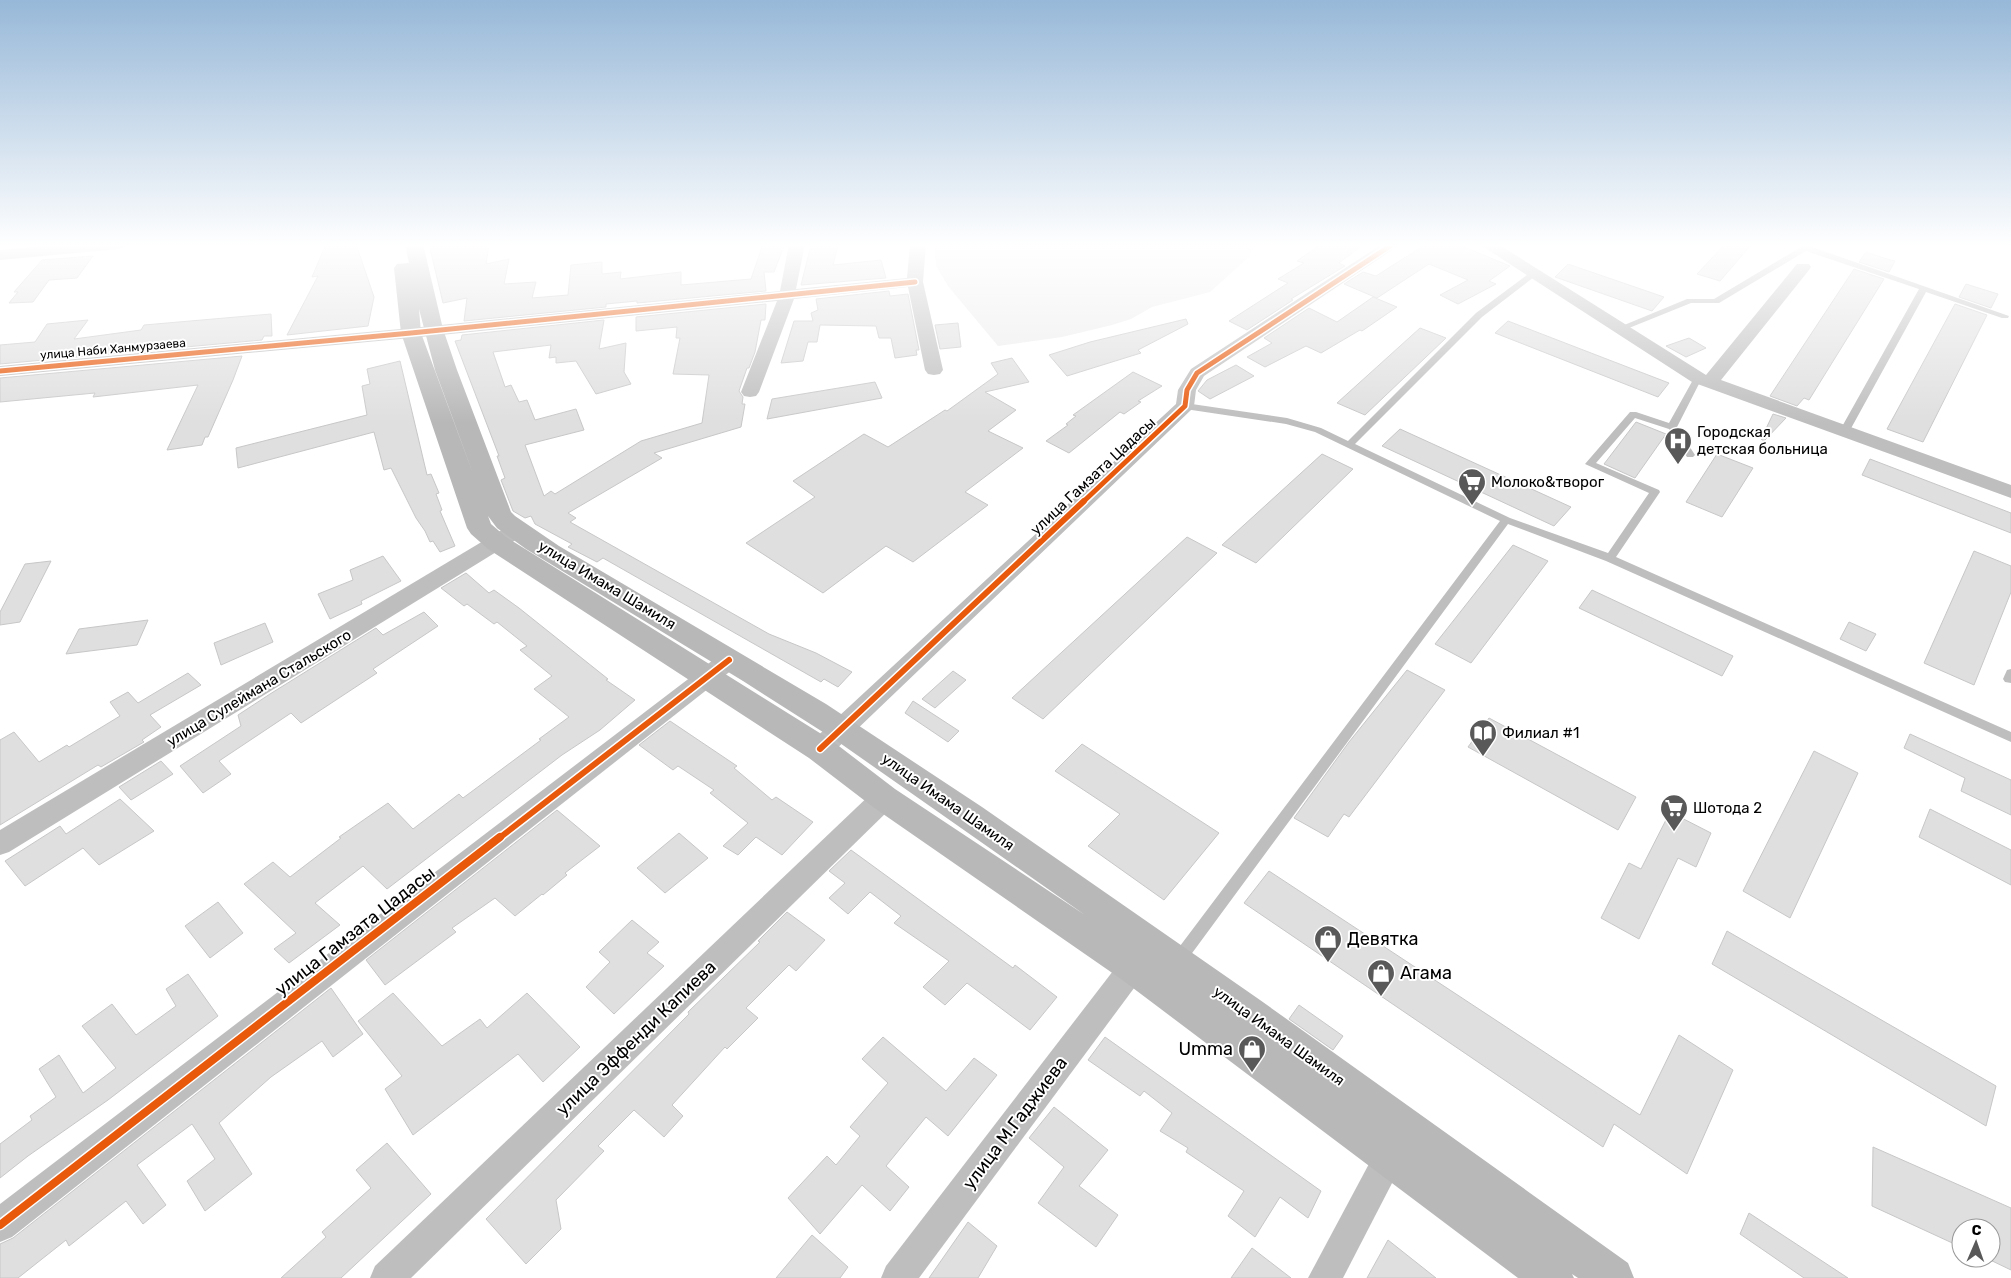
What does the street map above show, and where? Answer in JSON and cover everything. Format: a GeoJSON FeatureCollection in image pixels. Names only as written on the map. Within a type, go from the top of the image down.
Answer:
{"type":"FeatureCollection","features":[{"type":"Feature","properties":{"kind":"main road","name":"улица Имама Шамиля"},"geometry":{"type":"LineString","coordinates":[[415,304],[480,528],[507,537],[729,660],[831,739],[884,798],[1133,967],[1256,1056],[1388,1158],[1554,1278]]}},
{"type":"Feature","properties":{"kind":"main road","name":"улица Имама Шамиля"},"geometry":{"type":"LineString","coordinates":[[419,304],[422,331]]}},
{"type":"Feature","properties":{"kind":"main road","name":"улица Имама Шамиля"},"geometry":{"type":"LineString","coordinates":[[507,537],[1158,946],[1400,1125],[1613,1278]]}},
{"type":"Feature","properties":{"kind":"street","name":"улица Наби Ханмурзаева"},"geometry":{"type":"LineString","coordinates":[[0,371],[692,304]]}},
{"type":"Feature","properties":{"kind":"street"},"geometry":{"type":"LineString","coordinates":[[750,392],[783,304]]}},
{"type":"Feature","properties":{"kind":"street"},"geometry":{"type":"LineString","coordinates":[[920,304],[934,370]]}},
{"type":"Feature","properties":{"kind":"street"},"geometry":{"type":"LineString","coordinates":[[1185,406],[1187,390],[1197,373],[1303,304]]}},
{"type":"Feature","properties":{"kind":"street"},"geometry":{"type":"LineString","coordinates":[[1581,304],[1704,380],[2011,492]]}},
{"type":"Feature","properties":{"kind":"street"},"geometry":{"type":"LineString","coordinates":[[1704,380],[1771,304]]}},
{"type":"Feature","properties":{"kind":"street","name":"улица Гамзата Цадасы"},"geometry":{"type":"LineString","coordinates":[[831,739],[1185,406]]}},
{"type":"Feature","properties":{"kind":"street","name":"улица Сулеймана Стальского"},"geometry":{"type":"LineString","coordinates":[[0,844],[507,537]]}},
{"type":"Feature","properties":{"kind":"street","name":"улица Гамзата Цадасы"},"geometry":{"type":"LineString","coordinates":[[0,1225],[729,660]]}},
{"type":"Feature","properties":{"kind":"street","name":"улица Эффенди Капиева"},"geometry":{"type":"LineString","coordinates":[[387,1278],[884,798]]}},
{"type":"Feature","properties":{"kind":"street","name":"улица М.Гаджиева"},"geometry":{"type":"LineString","coordinates":[[898,1278],[1133,967]]}},
{"type":"Feature","properties":{"kind":"street"},"geometry":{"type":"LineString","coordinates":[[1325,1278],[1388,1158]]}},
{"type":"Feature","properties":{"kind":"lane"},"geometry":{"type":"LineString","coordinates":[[1350,444],[1479,315],[1494,304]]}},
{"type":"Feature","properties":{"kind":"lane"},"geometry":{"type":"LineString","coordinates":[[1620,328],[1683,304]]}},
{"type":"Feature","properties":{"kind":"lane"},"geometry":{"type":"LineString","coordinates":[[1844,432],[1914,304]]}},
{"type":"Feature","properties":{"kind":"lane"},"geometry":{"type":"LineString","coordinates":[[1969,304],[2006,316]]}},
{"type":"Feature","properties":{"kind":"lane"},"geometry":{"type":"LineString","coordinates":[[1672,427],[1704,380]]}},
{"type":"Feature","properties":{"kind":"lane"},"geometry":{"type":"LineString","coordinates":[[1185,406],[1287,421],[1318,430],[1506,520],[1610,558],[2011,738]]}},
{"type":"Feature","properties":{"kind":"lane"},"geometry":{"type":"LineString","coordinates":[[1610,558],[1654,492],[1590,464],[1633,414],[1672,427],[1690,455]]}},
{"type":"Feature","properties":{"kind":"lane"},"geometry":{"type":"LineString","coordinates":[[1182,955],[1506,520]]}},
{"type":"Feature","properties":{"kind":"lane"},"geometry":{"type":"LineString","coordinates":[[2011,673],[2009,678],[2011,679]]}},
{"type":"Feature","properties":{"kind":"shaded area"},"geometry":{"type":"Polygon","coordinates":[[[963,304],[1165,304],[1152,307],[1131,319],[1112,325],[1062,337],[998,346],[963,304]]]}},
{"type":"Feature","properties":{"kind":"building"},"geometry":{"type":"Polygon","coordinates":[[[303,304],[373,304],[368,326],[287,335],[303,304]]]}},
{"type":"Feature","properties":{"kind":"building"},"geometry":{"type":"Polygon","coordinates":[[[466,304],[610,304],[606,304],[606,307],[464,321],[466,304]]]}},
{"type":"Feature","properties":{"kind":"building"},"geometry":{"type":"Polygon","coordinates":[[[766,304],[765,320],[761,320],[755,352],[739,391],[743,397],[742,404],[745,404],[741,427],[654,453],[662,458],[568,513],[576,518],[570,522],[769,634],[816,653],[852,672],[838,687],[824,679],[821,682],[603,558],[597,562],[568,547],[572,544],[535,524],[531,516],[525,518],[513,511],[501,480],[505,478],[497,456],[499,456],[455,341],[461,340],[462,335],[604,320],[599,349],[626,343],[624,372],[631,384],[596,394],[576,361],[556,363],[556,357],[549,358],[551,345],[493,352],[505,387],[511,385],[519,402],[527,400],[535,420],[576,409],[584,430],[525,445],[544,496],[551,491],[555,494],[641,441],[702,423],[709,375],[673,374],[680,338],[676,338],[677,327],[636,331],[636,317],[766,304]]]}},
{"type":"Feature","properties":{"kind":"building"},"geometry":{"type":"Polygon","coordinates":[[[817,304],[910,304],[919,350],[916,350],[917,355],[895,358],[891,338],[879,338],[876,326],[820,325],[817,342],[808,342],[803,361],[781,363],[794,321],[813,321],[811,313],[818,310],[817,304]]]}},
{"type":"Feature","properties":{"kind":"building"},"geometry":{"type":"Polygon","coordinates":[[[1256,304],[1287,304],[1247,330],[1229,321],[1256,304]]]}},
{"type":"Feature","properties":{"kind":"building"},"geometry":{"type":"Polygon","coordinates":[[[1363,304],[1389,304],[1397,307],[1362,331],[1360,330],[1321,353],[1306,346],[1265,367],[1247,357],[1272,343],[1264,338],[1309,308],[1337,322],[1363,304]]]}},
{"type":"Feature","properties":{"kind":"building"},"geometry":{"type":"Polygon","coordinates":[[[1631,304],[1658,304],[1652,311],[1631,304]]]}},
{"type":"Feature","properties":{"kind":"building"},"geometry":{"type":"Polygon","coordinates":[[[1831,304],[1869,304],[1809,400],[1804,398],[1797,406],[1770,396],[1831,304]]]}},
{"type":"Feature","properties":{"kind":"building"},"geometry":{"type":"Polygon","coordinates":[[[1955,304],[1987,315],[1923,442],[1887,429],[1955,304]]]}},
{"type":"Feature","properties":{"kind":"building"},"geometry":{"type":"Polygon","coordinates":[[[1978,304],[1993,304],[1991,308],[1978,304]]]}},
{"type":"Feature","properties":{"kind":"building"},"geometry":{"type":"Polygon","coordinates":[[[271,314],[272,336],[264,336],[262,340],[0,364],[0,345],[35,342],[47,324],[88,320],[74,339],[141,330],[144,325],[271,314]]]}},
{"type":"Feature","properties":{"kind":"building"},"geometry":{"type":"Polygon","coordinates":[[[1186,319],[1188,324],[1138,350],[1141,353],[1067,376],[1049,355],[1090,342],[1186,319]]]}},
{"type":"Feature","properties":{"kind":"building"},"geometry":{"type":"Polygon","coordinates":[[[1508,321],[1669,383],[1658,397],[1495,333],[1508,321]]]}},
{"type":"Feature","properties":{"kind":"building"},"geometry":{"type":"Polygon","coordinates":[[[958,323],[961,347],[940,349],[935,325],[958,323]]]}},
{"type":"Feature","properties":{"kind":"building"},"geometry":{"type":"Polygon","coordinates":[[[1420,328],[1446,338],[1365,415],[1337,403],[1420,328]]]}},
{"type":"Feature","properties":{"kind":"building"},"geometry":{"type":"Polygon","coordinates":[[[1689,338],[1706,348],[1686,357],[1666,346],[1689,338]]]}},
{"type":"Feature","properties":{"kind":"building"},"geometry":{"type":"Polygon","coordinates":[[[242,356],[208,437],[205,437],[202,445],[167,450],[198,385],[93,397],[95,393],[0,402],[0,378],[242,356]]]}},
{"type":"Feature","properties":{"kind":"building"},"geometry":{"type":"Polygon","coordinates":[[[1012,358],[1029,382],[985,392],[1016,410],[988,431],[1023,448],[965,492],[988,505],[913,562],[886,546],[823,593],[746,543],[815,497],[793,481],[864,434],[888,447],[945,410],[947,411],[998,374],[991,363],[1012,358]]]}},
{"type":"Feature","properties":{"kind":"building"},"geometry":{"type":"Polygon","coordinates":[[[400,361],[427,475],[431,474],[439,493],[436,494],[442,510],[440,511],[455,546],[440,552],[433,541],[430,542],[416,518],[391,468],[384,470],[374,432],[238,468],[236,448],[367,415],[362,386],[370,384],[367,369],[400,361]]]}},
{"type":"Feature","properties":{"kind":"building"},"geometry":{"type":"Polygon","coordinates":[[[1236,365],[1254,376],[1210,399],[1198,391],[1207,380],[1236,365]]]}},
{"type":"Feature","properties":{"kind":"building"},"geometry":{"type":"Polygon","coordinates":[[[1133,372],[1162,386],[1138,401],[1141,402],[1124,414],[1120,412],[1069,453],[1046,441],[1068,425],[1066,424],[1076,416],[1073,415],[1133,372]]]}},
{"type":"Feature","properties":{"kind":"building"},"geometry":{"type":"Polygon","coordinates":[[[875,382],[882,398],[767,419],[772,399],[875,382]]]}},
{"type":"Feature","properties":{"kind":"building"},"geometry":{"type":"Polygon","coordinates":[[[1773,414],[1786,418],[1764,441],[1761,439],[1773,414]]]}},
{"type":"Feature","properties":{"kind":"building"},"geometry":{"type":"Polygon","coordinates":[[[1636,422],[1666,434],[1635,478],[1604,464],[1636,422]]]}},
{"type":"Feature","properties":{"kind":"building"},"geometry":{"type":"Polygon","coordinates":[[[1400,429],[1571,507],[1554,526],[1382,446],[1400,429]]]}},
{"type":"Feature","properties":{"kind":"building"},"geometry":{"type":"Polygon","coordinates":[[[1322,454],[1353,469],[1256,563],[1222,545],[1322,454]]]}},
{"type":"Feature","properties":{"kind":"building"},"geometry":{"type":"Polygon","coordinates":[[[1717,454],[1753,468],[1722,517],[1686,502],[1717,454]]]}},
{"type":"Feature","properties":{"kind":"building"},"geometry":{"type":"Polygon","coordinates":[[[1870,459],[2011,513],[2011,533],[1862,475],[1870,459]]]}},
{"type":"Feature","properties":{"kind":"building"},"geometry":{"type":"Polygon","coordinates":[[[1187,537],[1217,553],[1043,719],[1012,698],[1187,537]]]}},
{"type":"Feature","properties":{"kind":"building"},"geometry":{"type":"Polygon","coordinates":[[[1513,545],[1548,561],[1471,663],[1435,644],[1513,545]]]}},
{"type":"Feature","properties":{"kind":"building"},"geometry":{"type":"Polygon","coordinates":[[[1974,551],[2011,566],[2011,592],[1974,685],[1924,663],[1974,551]]]}},
{"type":"Feature","properties":{"kind":"building"},"geometry":{"type":"Polygon","coordinates":[[[383,556],[401,581],[361,601],[362,604],[330,619],[318,594],[353,580],[350,570],[383,556]]]}},
{"type":"Feature","properties":{"kind":"building"},"geometry":{"type":"Polygon","coordinates":[[[51,561],[20,622],[0,625],[0,612],[25,564],[51,561]]]}},
{"type":"Feature","properties":{"kind":"building"},"geometry":{"type":"Polygon","coordinates":[[[466,573],[489,593],[494,590],[519,608],[608,679],[606,680],[635,700],[600,730],[562,755],[387,889],[363,866],[315,903],[340,925],[289,963],[274,949],[296,933],[244,884],[273,862],[290,877],[341,838],[339,837],[388,803],[413,829],[459,794],[463,798],[569,717],[534,689],[552,676],[520,650],[527,646],[497,622],[494,624],[467,604],[464,606],[441,588],[466,573]]]}},
{"type":"Feature","properties":{"kind":"building"},"geometry":{"type":"Polygon","coordinates":[[[1592,590],[1733,656],[1722,676],[1579,608],[1592,590]]]}},
{"type":"Feature","properties":{"kind":"building"},"geometry":{"type":"Polygon","coordinates":[[[424,612],[438,626],[373,669],[377,673],[301,723],[291,713],[219,761],[231,774],[203,793],[180,766],[241,726],[238,715],[270,694],[376,628],[383,635],[424,612]]]}},
{"type":"Feature","properties":{"kind":"building"},"geometry":{"type":"Polygon","coordinates":[[[148,620],[137,645],[66,654],[79,629],[148,620]]]}},
{"type":"Feature","properties":{"kind":"building"},"geometry":{"type":"Polygon","coordinates":[[[1849,622],[1876,634],[1866,651],[1840,639],[1849,622]]]}},
{"type":"Feature","properties":{"kind":"building"},"geometry":{"type":"Polygon","coordinates":[[[265,623],[273,642],[221,665],[214,643],[265,623]]]}},
{"type":"Feature","properties":{"kind":"building"},"geometry":{"type":"Polygon","coordinates":[[[1407,670],[1445,690],[1349,817],[1344,814],[1328,837],[1294,818],[1349,742],[1407,670]]]}},
{"type":"Feature","properties":{"kind":"building"},"geometry":{"type":"Polygon","coordinates":[[[953,671],[966,680],[935,708],[922,699],[953,671]]]}},
{"type":"Feature","properties":{"kind":"building"},"geometry":{"type":"Polygon","coordinates":[[[188,673],[201,685],[150,715],[161,727],[142,740],[144,742],[101,767],[98,765],[0,825],[0,740],[14,732],[39,762],[67,745],[69,747],[120,716],[110,702],[128,692],[138,703],[188,673]]]}},
{"type":"Feature","properties":{"kind":"building"},"geometry":{"type":"Polygon","coordinates":[[[913,701],[959,731],[948,742],[905,713],[913,701]]]}},
{"type":"Feature","properties":{"kind":"building"},"geometry":{"type":"Polygon","coordinates":[[[1489,718],[1636,797],[1618,830],[1468,747],[1489,718]]]}},
{"type":"Feature","properties":{"kind":"building"},"geometry":{"type":"Polygon","coordinates":[[[670,721],[737,766],[734,768],[772,800],[776,797],[813,822],[782,855],[756,837],[738,855],[723,846],[748,823],[710,793],[714,790],[678,766],[673,770],[639,745],[670,721]]]}},
{"type":"Feature","properties":{"kind":"building"},"geometry":{"type":"Polygon","coordinates":[[[1910,734],[2011,780],[2011,815],[1961,791],[1965,778],[1904,748],[1910,734]]]}},
{"type":"Feature","properties":{"kind":"building"},"geometry":{"type":"Polygon","coordinates":[[[1082,744],[1219,833],[1164,900],[1088,846],[1120,814],[1055,771],[1082,744]]]}},
{"type":"Feature","properties":{"kind":"building"},"geometry":{"type":"Polygon","coordinates":[[[1814,751],[1858,773],[1790,918],[1743,891],[1814,751]]]}},
{"type":"Feature","properties":{"kind":"building"},"geometry":{"type":"Polygon","coordinates":[[[161,761],[173,774],[131,800],[119,787],[161,761]]]}},
{"type":"Feature","properties":{"kind":"building"},"geometry":{"type":"Polygon","coordinates":[[[120,799],[154,831],[99,865],[83,848],[25,886],[5,861],[60,826],[66,834],[120,799]]]}},
{"type":"Feature","properties":{"kind":"building"},"geometry":{"type":"Polygon","coordinates":[[[1930,809],[2011,850],[2011,885],[1919,837],[1930,809]]]}},
{"type":"Feature","properties":{"kind":"building"},"geometry":{"type":"Polygon","coordinates":[[[557,810],[600,846],[565,873],[567,875],[543,895],[515,916],[495,898],[452,928],[456,932],[385,985],[366,960],[557,810]]]}},
{"type":"Feature","properties":{"kind":"building"},"geometry":{"type":"Polygon","coordinates":[[[1670,812],[1711,833],[1696,867],[1678,858],[1639,939],[1601,918],[1629,863],[1641,869],[1670,812]]]}},
{"type":"Feature","properties":{"kind":"building"},"geometry":{"type":"Polygon","coordinates":[[[679,833],[708,858],[665,893],[637,868],[679,833]]]}},
{"type":"Feature","properties":{"kind":"building"},"geometry":{"type":"Polygon","coordinates":[[[851,850],[1013,968],[1015,965],[1057,997],[1030,1030],[967,983],[945,1005],[923,987],[949,961],[894,923],[901,916],[870,892],[848,914],[829,898],[845,883],[829,871],[851,850]]]}},
{"type":"Feature","properties":{"kind":"building"},"geometry":{"type":"Polygon","coordinates":[[[1269,871],[1640,1115],[1679,1035],[1733,1070],[1687,1174],[1614,1124],[1603,1147],[1244,903],[1269,871]]]}},
{"type":"Feature","properties":{"kind":"building"},"geometry":{"type":"Polygon","coordinates":[[[218,902],[243,933],[210,958],[185,926],[218,902]]]}},
{"type":"Feature","properties":{"kind":"building"},"geometry":{"type":"Polygon","coordinates":[[[787,912],[825,940],[796,971],[789,965],[746,1008],[758,1018],[727,1049],[725,1047],[672,1105],[683,1116],[664,1137],[634,1110],[598,1146],[604,1151],[556,1200],[561,1229],[526,1264],[486,1219],[689,1014],[688,1012],[760,942],[758,941],[787,912]]]}},
{"type":"Feature","properties":{"kind":"building"},"geometry":{"type":"Polygon","coordinates":[[[632,920],[659,942],[647,953],[664,966],[614,1014],[586,987],[610,962],[599,952],[632,920]]]}},
{"type":"Feature","properties":{"kind":"building"},"geometry":{"type":"Polygon","coordinates":[[[1727,931],[1996,1086],[1986,1126],[1712,964],[1727,931]]]}},
{"type":"Feature","properties":{"kind":"building"},"geometry":{"type":"Polygon","coordinates":[[[188,974],[218,1016],[108,1100],[0,1178],[0,1144],[32,1120],[30,1116],[56,1097],[39,1069],[59,1055],[83,1093],[116,1068],[82,1026],[112,1004],[136,1035],[176,1006],[166,989],[188,974]]]}},
{"type":"Feature","properties":{"kind":"building"},"geometry":{"type":"Polygon","coordinates":[[[331,988],[363,1034],[333,1057],[322,1041],[271,1077],[219,1123],[252,1174],[205,1211],[187,1181],[215,1159],[192,1124],[137,1165],[166,1205],[143,1224],[126,1201],[69,1246],[66,1240],[18,1278],[0,1278],[0,1244],[13,1238],[331,988]]]}},
{"type":"Feature","properties":{"kind":"building"},"geometry":{"type":"Polygon","coordinates":[[[393,993],[442,1046],[480,1019],[487,1028],[527,993],[580,1047],[543,1082],[518,1054],[413,1135],[385,1089],[402,1076],[358,1021],[393,993]]]}},
{"type":"Feature","properties":{"kind":"building"},"geometry":{"type":"Polygon","coordinates":[[[1299,1005],[1343,1036],[1333,1050],[1289,1019],[1299,1005]]]}},
{"type":"Feature","properties":{"kind":"building"},"geometry":{"type":"Polygon","coordinates":[[[883,1037],[946,1091],[974,1058],[997,1075],[948,1136],[926,1117],[886,1166],[909,1187],[890,1211],[862,1185],[820,1234],[788,1198],[827,1156],[836,1165],[860,1136],[850,1127],[888,1083],[862,1059],[883,1037]]]}},
{"type":"Feature","properties":{"kind":"building"},"geometry":{"type":"Polygon","coordinates":[[[1105,1037],[1321,1191],[1308,1218],[1280,1197],[1255,1237],[1228,1216],[1244,1191],[1186,1152],[1188,1148],[1160,1131],[1172,1113],[1144,1091],[1140,1096],[1088,1060],[1105,1037]]]}},
{"type":"Feature","properties":{"kind":"building"},"geometry":{"type":"Polygon","coordinates":[[[1054,1107],[1108,1150],[1079,1186],[1118,1215],[1096,1247],[1038,1203],[1064,1167],[1029,1138],[1054,1107]]]}},
{"type":"Feature","properties":{"kind":"building"},"geometry":{"type":"Polygon","coordinates":[[[387,1143],[431,1194],[341,1278],[281,1278],[326,1237],[322,1232],[371,1188],[356,1170],[387,1143]]]}},
{"type":"Feature","properties":{"kind":"building"},"geometry":{"type":"Polygon","coordinates":[[[1873,1147],[2011,1208],[2011,1270],[2001,1265],[2001,1218],[1951,1218],[1951,1242],[1872,1206],[1873,1147]]]}},
{"type":"Feature","properties":{"kind":"building"},"geometry":{"type":"Polygon","coordinates":[[[1749,1213],[1848,1278],[1804,1278],[1740,1234],[1749,1213]]]}},
{"type":"Feature","properties":{"kind":"building"},"geometry":{"type":"Polygon","coordinates":[[[968,1222],[997,1246],[978,1278],[929,1278],[968,1222]]]}},
{"type":"Feature","properties":{"kind":"building"},"geometry":{"type":"Polygon","coordinates":[[[812,1235],[848,1267],[840,1278],[776,1278],[812,1235]]]}},
{"type":"Feature","properties":{"kind":"building"},"geometry":{"type":"Polygon","coordinates":[[[1388,1240],[1436,1278],[1367,1278],[1388,1240]]]}},
{"type":"Feature","properties":{"kind":"building"},"geometry":{"type":"Polygon","coordinates":[[[1252,1248],[1291,1278],[1231,1278],[1252,1248]]]}},
{"type":"Feature","properties":{"kind":"cycle path"},"geometry":{"type":"LineString","coordinates":[[0,371],[701,304]]}},
{"type":"Feature","properties":{"kind":"cycle path"},"geometry":{"type":"LineString","coordinates":[[820,749],[1185,406],[1187,390],[1197,373],[1302,304]]}},
{"type":"Feature","properties":{"kind":"cycle path"},"geometry":{"type":"LineString","coordinates":[[0,1225],[729,660]]}},
{"type":"Feature","properties":{"kind":"place","name":"Городская детская больница"},"geometry":{"type":"Point","coordinates":[1678,465]}},
{"type":"Feature","properties":{"kind":"place","name":"Молоко&творог"},"geometry":{"type":"Point","coordinates":[1472,506]}},
{"type":"Feature","properties":{"kind":"place","name":"Филиал #1"},"geometry":{"type":"Point","coordinates":[1483,757]}},
{"type":"Feature","properties":{"kind":"place","name":"Шотода 2"},"geometry":{"type":"Point","coordinates":[1674,832]}},
{"type":"Feature","properties":{"kind":"place","name":"Девятка"},"geometry":{"type":"Point","coordinates":[1328,963]}},
{"type":"Feature","properties":{"kind":"place","name":"Агама"},"geometry":{"type":"Point","coordinates":[1381,997]}},
{"type":"Feature","properties":{"kind":"place","name":"Umma"},"geometry":{"type":"Point","coordinates":[1252,1073]}}]}
